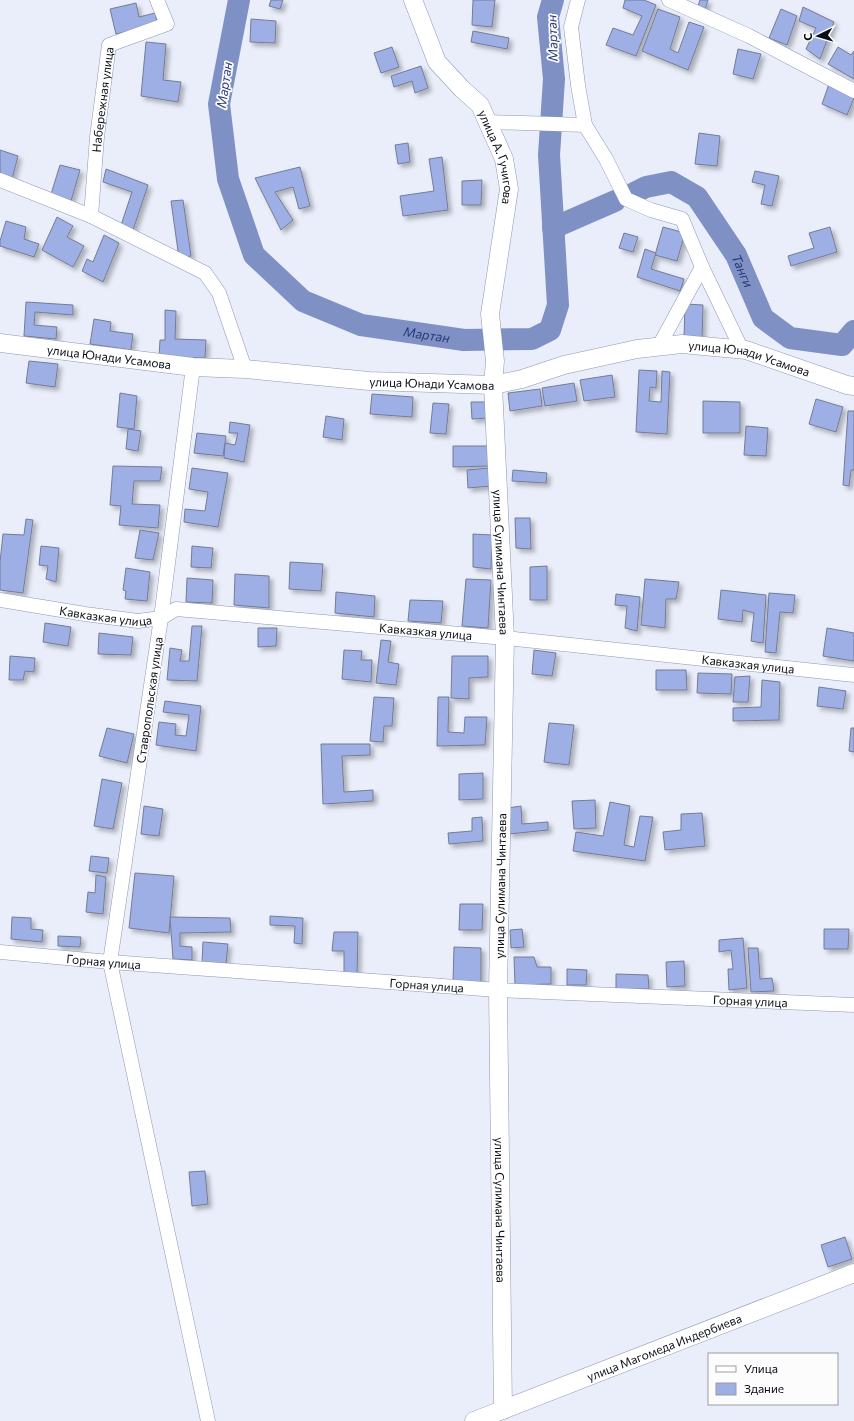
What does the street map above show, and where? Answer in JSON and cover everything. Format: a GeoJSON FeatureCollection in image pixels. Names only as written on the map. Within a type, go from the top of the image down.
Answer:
{"type":"FeatureCollection","features":[{"type":"Feature","properties":{"kind":"street","name":"Набережная улица"},"geometry":{"type":"LineString","coordinates":[[91,216],[97,137],[109,45],[167,24],[157,0]]}},
{"type":"Feature","properties":{"kind":"street","name":"улица А. Гучигова"},"geometry":{"type":"LineString","coordinates":[[413,0],[437,62],[480,106],[504,159],[508,189],[490,314],[495,362]]}},
{"type":"Feature","properties":{"kind":"street"},"geometry":{"type":"LineString","coordinates":[[578,0],[572,27],[578,85],[585,125],[606,159],[626,199],[651,210],[682,219],[702,267],[742,350]]}},
{"type":"Feature","properties":{"kind":"street"},"geometry":{"type":"LineString","coordinates":[[670,0],[749,36],[854,91]]}},
{"type":"Feature","properties":{"kind":"street"},"geometry":{"type":"LineString","coordinates":[[488,122],[585,125]]}},
{"type":"Feature","properties":{"kind":"street"},"geometry":{"type":"LineString","coordinates":[[0,180],[91,216],[205,273],[219,293],[245,369]]}},
{"type":"Feature","properties":{"kind":"street"},"geometry":{"type":"LineString","coordinates":[[659,346],[702,267]]}},
{"type":"Feature","properties":{"kind":"street","name":"улица Юнади Усамова"},"geometry":{"type":"LineString","coordinates":[[0,343],[193,367],[245,369],[369,381],[493,385],[522,379],[564,365],[637,349],[682,344],[742,350],[854,386]]}},
{"type":"Feature","properties":{"kind":"street","name":"улица Сулимана Чинтаева"},"geometry":{"type":"LineString","coordinates":[[495,362],[493,385],[504,638],[498,990],[502,1410]]}},
{"type":"Feature","properties":{"kind":"street","name":"Ставропольская улица"},"geometry":{"type":"LineString","coordinates":[[110,962],[161,618],[193,367]]}},
{"type":"Feature","properties":{"kind":"street","name":"Кавказкая улица"},"geometry":{"type":"LineString","coordinates":[[0,600],[84,614],[138,620],[161,618],[176,609],[504,638],[854,675]]}},
{"type":"Feature","properties":{"kind":"street","name":"Горная улица"},"geometry":{"type":"LineString","coordinates":[[0,952],[110,962],[498,990],[854,1005]]}},
{"type":"Feature","properties":{"kind":"street"},"geometry":{"type":"LineString","coordinates":[[110,962],[208,1421]]}},
{"type":"Feature","properties":{"kind":"street","name":"улица Магомеда Индербиева"},"geometry":{"type":"LineString","coordinates":[[474,1421],[854,1273]]}},
{"type":"Feature","properties":{"kind":"building"},"geometry":{"type":"Polygon","coordinates":[[[271,0],[283,0],[280,9],[269,6],[271,0]]]}},
{"type":"Feature","properties":{"kind":"building"},"geometry":{"type":"Polygon","coordinates":[[[473,0],[495,0],[492,27],[472,25],[473,0]]]}},
{"type":"Feature","properties":{"kind":"building"},"geometry":{"type":"Polygon","coordinates":[[[625,0],[644,0],[656,5],[636,56],[606,45],[613,28],[633,35],[642,16],[623,8],[625,0]]]}},
{"type":"Feature","properties":{"kind":"building"},"geometry":{"type":"Polygon","coordinates":[[[700,0],[708,0],[705,10],[698,6],[700,0]]]}},
{"type":"Feature","properties":{"kind":"building"},"geometry":{"type":"Polygon","coordinates":[[[136,3],[139,17],[155,13],[158,25],[116,34],[110,9],[136,3]]]}},
{"type":"Feature","properties":{"kind":"building"},"geometry":{"type":"Polygon","coordinates":[[[803,7],[834,22],[820,59],[806,49],[816,28],[799,21],[803,7]]]}},
{"type":"Feature","properties":{"kind":"building"},"geometry":{"type":"Polygon","coordinates":[[[658,9],[680,17],[670,49],[678,53],[689,22],[704,27],[688,70],[642,51],[658,9]]]}},
{"type":"Feature","properties":{"kind":"building"},"geometry":{"type":"Polygon","coordinates":[[[781,9],[797,16],[787,45],[769,38],[781,9]]]}},
{"type":"Feature","properties":{"kind":"building"},"geometry":{"type":"Polygon","coordinates":[[[251,19],[276,21],[275,43],[250,42],[251,19]]]}},
{"type":"Feature","properties":{"kind":"building"},"geometry":{"type":"Polygon","coordinates":[[[473,31],[509,38],[507,49],[471,42],[473,31]]]}},
{"type":"Feature","properties":{"kind":"building"},"geometry":{"type":"Polygon","coordinates":[[[146,42],[166,44],[163,80],[181,82],[178,102],[141,96],[146,42]]]}},
{"type":"Feature","properties":{"kind":"building"},"geometry":{"type":"Polygon","coordinates":[[[392,47],[399,67],[381,73],[374,53],[392,47]]]}},
{"type":"Feature","properties":{"kind":"building"},"geometry":{"type":"Polygon","coordinates":[[[838,47],[851,55],[854,51],[854,79],[828,64],[838,47]]]}},
{"type":"Feature","properties":{"kind":"building"},"geometry":{"type":"Polygon","coordinates":[[[738,49],[761,54],[753,79],[733,74],[738,49]]]}},
{"type":"Feature","properties":{"kind":"building"},"geometry":{"type":"Polygon","coordinates":[[[421,66],[428,88],[415,93],[412,81],[394,87],[391,76],[421,66]]]}},
{"type":"Feature","properties":{"kind":"building"},"geometry":{"type":"Polygon","coordinates":[[[829,84],[854,98],[847,115],[822,104],[829,84]]]}},
{"type":"Feature","properties":{"kind":"building"},"geometry":{"type":"Polygon","coordinates":[[[699,133],[720,136],[717,166],[695,164],[699,133]]]}},
{"type":"Feature","properties":{"kind":"building"},"geometry":{"type":"Polygon","coordinates":[[[408,143],[410,162],[398,164],[395,145],[408,143]]]}},
{"type":"Feature","properties":{"kind":"building"},"geometry":{"type":"Polygon","coordinates":[[[0,150],[18,156],[12,179],[0,174],[0,150]]]}},
{"type":"Feature","properties":{"kind":"building"},"geometry":{"type":"Polygon","coordinates":[[[442,157],[448,210],[403,216],[400,196],[434,191],[429,159],[442,157]]]}},
{"type":"Feature","properties":{"kind":"building"},"geometry":{"type":"Polygon","coordinates":[[[60,165],[80,170],[71,201],[51,194],[60,165]]]}},
{"type":"Feature","properties":{"kind":"building"},"geometry":{"type":"Polygon","coordinates":[[[300,167],[310,206],[299,209],[293,187],[275,192],[293,220],[281,230],[255,178],[300,167]]]}},
{"type":"Feature","properties":{"kind":"building"},"geometry":{"type":"Polygon","coordinates":[[[106,169],[148,185],[133,230],[121,225],[132,192],[103,182],[106,169]]]}},
{"type":"Feature","properties":{"kind":"building"},"geometry":{"type":"Polygon","coordinates":[[[755,171],[779,176],[772,206],[761,204],[765,185],[752,182],[755,171]]]}},
{"type":"Feature","properties":{"kind":"building"},"geometry":{"type":"Polygon","coordinates":[[[482,180],[481,205],[462,205],[462,181],[482,180]]]}},
{"type":"Feature","properties":{"kind":"building"},"geometry":{"type":"Polygon","coordinates":[[[183,200],[191,256],[179,258],[171,201],[183,200]]]}},
{"type":"Feature","properties":{"kind":"building"},"geometry":{"type":"Polygon","coordinates":[[[57,217],[73,226],[67,237],[84,246],[73,267],[42,250],[57,217]]]}},
{"type":"Feature","properties":{"kind":"building"},"geometry":{"type":"Polygon","coordinates":[[[6,221],[26,227],[24,239],[39,244],[34,257],[0,246],[6,221]]]}},
{"type":"Feature","properties":{"kind":"building"},"geometry":{"type":"Polygon","coordinates":[[[663,227],[685,233],[677,261],[655,255],[663,227]]]}},
{"type":"Feature","properties":{"kind":"building"},"geometry":{"type":"Polygon","coordinates":[[[830,227],[837,252],[791,266],[788,256],[814,248],[809,233],[830,227]]]}},
{"type":"Feature","properties":{"kind":"building"},"geometry":{"type":"Polygon","coordinates":[[[624,233],[638,237],[633,252],[619,248],[624,233]]]}},
{"type":"Feature","properties":{"kind":"building"},"geometry":{"type":"Polygon","coordinates":[[[104,235],[119,243],[103,282],[82,271],[87,259],[93,262],[104,235]]]}},
{"type":"Feature","properties":{"kind":"building"},"geometry":{"type":"Polygon","coordinates":[[[645,249],[656,253],[651,269],[684,279],[680,291],[637,277],[645,249]]]}},
{"type":"Feature","properties":{"kind":"building"},"geometry":{"type":"Polygon","coordinates":[[[26,302],[73,305],[73,315],[35,312],[34,325],[57,327],[56,339],[24,336],[26,302]]]}},
{"type":"Feature","properties":{"kind":"building"},"geometry":{"type":"Polygon","coordinates":[[[685,304],[703,305],[702,340],[684,339],[685,304]]]}},
{"type":"Feature","properties":{"kind":"building"},"geometry":{"type":"Polygon","coordinates":[[[165,310],[176,311],[175,339],[206,340],[205,358],[159,357],[160,340],[165,340],[165,310]]]}},
{"type":"Feature","properties":{"kind":"building"},"geometry":{"type":"Polygon","coordinates":[[[94,319],[111,322],[110,331],[133,334],[131,350],[90,344],[94,319]]]}},
{"type":"Feature","properties":{"kind":"building"},"geometry":{"type":"Polygon","coordinates":[[[29,361],[58,364],[55,387],[26,383],[29,361]]]}},
{"type":"Feature","properties":{"kind":"building"},"geometry":{"type":"Polygon","coordinates":[[[639,370],[657,371],[656,388],[650,387],[649,401],[661,402],[662,371],[670,372],[667,434],[636,432],[639,370]]]}},
{"type":"Feature","properties":{"kind":"building"},"geometry":{"type":"Polygon","coordinates":[[[612,375],[615,397],[584,401],[580,380],[612,375]]]}},
{"type":"Feature","properties":{"kind":"building"},"geometry":{"type":"Polygon","coordinates":[[[574,383],[577,401],[545,406],[542,388],[574,383]]]}},
{"type":"Feature","properties":{"kind":"building"},"geometry":{"type":"Polygon","coordinates":[[[540,389],[542,406],[510,411],[508,393],[540,389]]]}},
{"type":"Feature","properties":{"kind":"building"},"geometry":{"type":"Polygon","coordinates":[[[120,393],[137,396],[134,429],[117,427],[120,393]]]}},
{"type":"Feature","properties":{"kind":"building"},"geometry":{"type":"Polygon","coordinates":[[[372,394],[413,397],[412,417],[370,414],[372,394]]]}},
{"type":"Feature","properties":{"kind":"building"},"geometry":{"type":"Polygon","coordinates":[[[816,399],[843,407],[836,432],[809,424],[816,399]]]}},
{"type":"Feature","properties":{"kind":"building"},"geometry":{"type":"Polygon","coordinates":[[[703,401],[740,402],[740,433],[703,433],[703,401]]]}},
{"type":"Feature","properties":{"kind":"building"},"geometry":{"type":"Polygon","coordinates":[[[471,402],[487,402],[488,418],[472,419],[471,402]]]}},
{"type":"Feature","properties":{"kind":"building"},"geometry":{"type":"Polygon","coordinates":[[[433,403],[449,404],[446,434],[430,433],[433,403]]]}},
{"type":"Feature","properties":{"kind":"building"},"geometry":{"type":"Polygon","coordinates":[[[848,411],[854,411],[854,470],[851,470],[849,486],[843,485],[848,411]]]}},
{"type":"Feature","properties":{"kind":"building"},"geometry":{"type":"Polygon","coordinates":[[[326,416],[344,419],[342,440],[323,437],[326,416]]]}},
{"type":"Feature","properties":{"kind":"building"},"geometry":{"type":"Polygon","coordinates":[[[230,422],[250,425],[244,462],[224,458],[225,443],[235,445],[238,433],[229,433],[230,422]]]}},
{"type":"Feature","properties":{"kind":"building"},"geometry":{"type":"Polygon","coordinates":[[[746,426],[768,428],[766,456],[744,455],[746,426]]]}},
{"type":"Feature","properties":{"kind":"building"},"geometry":{"type":"Polygon","coordinates":[[[128,429],[141,431],[138,451],[126,449],[128,429]]]}},
{"type":"Feature","properties":{"kind":"building"},"geometry":{"type":"Polygon","coordinates":[[[197,433],[226,436],[223,456],[194,453],[197,433]]]}},
{"type":"Feature","properties":{"kind":"building"},"geometry":{"type":"Polygon","coordinates":[[[453,446],[489,446],[490,466],[453,467],[453,446]]]}},
{"type":"Feature","properties":{"kind":"building"},"geometry":{"type":"Polygon","coordinates":[[[113,466],[162,467],[160,481],[134,481],[132,504],[160,505],[158,528],[119,525],[121,506],[110,505],[113,466]]]}},
{"type":"Feature","properties":{"kind":"building"},"geometry":{"type":"Polygon","coordinates":[[[192,468],[228,473],[218,527],[184,522],[185,509],[205,511],[208,492],[189,489],[192,468]]]}},
{"type":"Feature","properties":{"kind":"building"},"geometry":{"type":"Polygon","coordinates":[[[489,468],[491,486],[468,488],[467,470],[489,468]]]}},
{"type":"Feature","properties":{"kind":"building"},"geometry":{"type":"Polygon","coordinates":[[[513,470],[547,473],[546,483],[512,481],[513,470]]]}},
{"type":"Feature","properties":{"kind":"building"},"geometry":{"type":"Polygon","coordinates":[[[515,518],[530,518],[531,549],[516,548],[515,518]]]}},
{"type":"Feature","properties":{"kind":"building"},"geometry":{"type":"Polygon","coordinates":[[[26,519],[33,520],[23,593],[0,590],[0,562],[3,534],[24,535],[26,519]]]}},
{"type":"Feature","properties":{"kind":"building"},"geometry":{"type":"Polygon","coordinates":[[[140,530],[159,533],[153,560],[135,558],[140,530]]]}},
{"type":"Feature","properties":{"kind":"building"},"geometry":{"type":"Polygon","coordinates":[[[473,534],[492,535],[491,569],[473,567],[473,534]]]}},
{"type":"Feature","properties":{"kind":"building"},"geometry":{"type":"Polygon","coordinates":[[[41,546],[59,548],[56,582],[46,579],[48,566],[39,565],[41,546]]]}},
{"type":"Feature","properties":{"kind":"building"},"geometry":{"type":"Polygon","coordinates":[[[192,546],[213,548],[211,568],[191,567],[192,546]]]}},
{"type":"Feature","properties":{"kind":"building"},"geometry":{"type":"Polygon","coordinates":[[[290,562],[323,564],[321,591],[289,589],[290,562]]]}},
{"type":"Feature","properties":{"kind":"building"},"geometry":{"type":"Polygon","coordinates":[[[547,566],[547,600],[530,600],[530,567],[547,566]]]}},
{"type":"Feature","properties":{"kind":"building"},"geometry":{"type":"Polygon","coordinates":[[[126,568],[150,572],[147,601],[125,599],[126,591],[123,590],[126,568]]]}},
{"type":"Feature","properties":{"kind":"building"},"geometry":{"type":"Polygon","coordinates":[[[235,574],[269,576],[269,608],[234,605],[235,574]]]}},
{"type":"Feature","properties":{"kind":"building"},"geometry":{"type":"Polygon","coordinates":[[[187,578],[213,580],[212,603],[186,602],[187,578]]]}},
{"type":"Feature","properties":{"kind":"building"},"geometry":{"type":"Polygon","coordinates":[[[466,579],[491,580],[488,628],[462,626],[466,579]]]}},
{"type":"Feature","properties":{"kind":"building"},"geometry":{"type":"Polygon","coordinates":[[[645,579],[679,582],[676,599],[666,599],[665,628],[641,625],[645,579]]]}},
{"type":"Feature","properties":{"kind":"building"},"geometry":{"type":"Polygon","coordinates":[[[721,590],[766,595],[763,643],[751,641],[754,613],[743,610],[742,622],[718,619],[721,590]]]}},
{"type":"Feature","properties":{"kind":"building"},"geometry":{"type":"Polygon","coordinates":[[[336,592],[375,596],[374,617],[335,613],[336,592]]]}},
{"type":"Feature","properties":{"kind":"building"},"geometry":{"type":"Polygon","coordinates":[[[769,593],[795,595],[793,613],[780,612],[776,653],[765,652],[769,593]]]}},
{"type":"Feature","properties":{"kind":"building"},"geometry":{"type":"Polygon","coordinates":[[[616,594],[640,597],[637,631],[625,628],[627,606],[615,605],[616,594]]]}},
{"type":"Feature","properties":{"kind":"building"},"geometry":{"type":"Polygon","coordinates":[[[410,600],[443,601],[441,623],[408,621],[410,600]]]}},
{"type":"Feature","properties":{"kind":"building"},"geometry":{"type":"Polygon","coordinates":[[[45,623],[71,627],[68,646],[43,642],[45,623]]]}},
{"type":"Feature","properties":{"kind":"building"},"geometry":{"type":"Polygon","coordinates":[[[192,626],[202,626],[197,681],[167,680],[170,648],[182,650],[180,661],[189,661],[192,626]]]}},
{"type":"Feature","properties":{"kind":"building"},"geometry":{"type":"Polygon","coordinates":[[[258,628],[277,628],[276,646],[258,647],[258,628]]]}},
{"type":"Feature","properties":{"kind":"building"},"geometry":{"type":"Polygon","coordinates":[[[827,628],[854,633],[854,661],[823,656],[827,628]]]}},
{"type":"Feature","properties":{"kind":"building"},"geometry":{"type":"Polygon","coordinates":[[[99,633],[133,637],[131,655],[98,654],[99,633]]]}},
{"type":"Feature","properties":{"kind":"building"},"geometry":{"type":"Polygon","coordinates":[[[381,640],[391,641],[388,662],[399,664],[396,685],[376,683],[381,640]]]}},
{"type":"Feature","properties":{"kind":"building"},"geometry":{"type":"Polygon","coordinates":[[[344,650],[362,651],[361,660],[372,660],[371,682],[342,679],[344,650]]]}},
{"type":"Feature","properties":{"kind":"building"},"geometry":{"type":"Polygon","coordinates":[[[534,650],[556,653],[552,676],[532,674],[534,650]]]}},
{"type":"Feature","properties":{"kind":"building"},"geometry":{"type":"Polygon","coordinates":[[[10,656],[35,658],[34,672],[25,671],[23,680],[9,680],[10,656]]]}},
{"type":"Feature","properties":{"kind":"building"},"geometry":{"type":"Polygon","coordinates":[[[452,656],[488,656],[488,677],[469,678],[469,699],[451,698],[452,656]]]}},
{"type":"Feature","properties":{"kind":"building"},"geometry":{"type":"Polygon","coordinates":[[[656,670],[686,670],[687,690],[656,690],[656,670]]]}},
{"type":"Feature","properties":{"kind":"building"},"geometry":{"type":"Polygon","coordinates":[[[698,673],[732,674],[731,694],[697,693],[698,673]]]}},
{"type":"Feature","properties":{"kind":"building"},"geometry":{"type":"Polygon","coordinates":[[[750,676],[748,702],[733,702],[735,677],[750,676]]]}},
{"type":"Feature","properties":{"kind":"building"},"geometry":{"type":"Polygon","coordinates":[[[762,680],[780,682],[779,720],[733,721],[733,708],[761,707],[762,680]]]}},
{"type":"Feature","properties":{"kind":"building"},"geometry":{"type":"Polygon","coordinates":[[[819,687],[846,691],[843,709],[817,706],[819,687]]]}},
{"type":"Feature","properties":{"kind":"building"},"geometry":{"type":"Polygon","coordinates":[[[374,697],[394,698],[392,726],[384,726],[383,742],[370,741],[374,697]]]}},
{"type":"Feature","properties":{"kind":"building"},"geometry":{"type":"Polygon","coordinates":[[[438,697],[449,697],[448,732],[464,733],[465,717],[487,717],[485,745],[437,746],[438,697]]]}},
{"type":"Feature","properties":{"kind":"building"},"geometry":{"type":"Polygon","coordinates":[[[165,701],[201,706],[196,751],[156,745],[159,722],[176,724],[175,735],[186,736],[189,715],[163,712],[165,701]]]}},
{"type":"Feature","properties":{"kind":"building"},"geometry":{"type":"Polygon","coordinates":[[[549,723],[574,725],[569,765],[544,762],[549,723]]]}},
{"type":"Feature","properties":{"kind":"building"},"geometry":{"type":"Polygon","coordinates":[[[107,728],[134,734],[127,763],[99,756],[107,728]]]}},
{"type":"Feature","properties":{"kind":"building"},"geometry":{"type":"Polygon","coordinates":[[[851,728],[854,728],[854,752],[849,751],[851,728]]]}},
{"type":"Feature","properties":{"kind":"building"},"geometry":{"type":"Polygon","coordinates":[[[321,744],[370,744],[370,755],[342,756],[344,792],[373,790],[373,801],[323,804],[321,744]]]}},
{"type":"Feature","properties":{"kind":"building"},"geometry":{"type":"Polygon","coordinates":[[[483,773],[483,799],[459,800],[459,774],[483,773]]]}},
{"type":"Feature","properties":{"kind":"building"},"geometry":{"type":"Polygon","coordinates":[[[102,779],[122,783],[113,829],[94,826],[102,779]]]}},
{"type":"Feature","properties":{"kind":"building"},"geometry":{"type":"Polygon","coordinates":[[[595,800],[596,828],[574,829],[572,801],[595,800]]]}},
{"type":"Feature","properties":{"kind":"building"},"geometry":{"type":"Polygon","coordinates":[[[610,802],[630,806],[624,845],[634,847],[640,816],[653,817],[645,861],[573,851],[576,832],[603,836],[610,802]]]}},
{"type":"Feature","properties":{"kind":"building"},"geometry":{"type":"Polygon","coordinates":[[[144,806],[163,809],[159,836],[141,834],[144,806]]]}},
{"type":"Feature","properties":{"kind":"building"},"geometry":{"type":"Polygon","coordinates":[[[521,806],[522,824],[548,822],[548,830],[509,834],[508,808],[521,806]]]}},
{"type":"Feature","properties":{"kind":"building"},"geometry":{"type":"Polygon","coordinates":[[[702,813],[705,846],[665,850],[663,832],[681,830],[681,814],[702,813]]]}},
{"type":"Feature","properties":{"kind":"building"},"geometry":{"type":"Polygon","coordinates":[[[482,817],[483,841],[449,844],[448,833],[472,831],[472,818],[482,817]]]}},
{"type":"Feature","properties":{"kind":"building"},"geometry":{"type":"Polygon","coordinates":[[[91,856],[109,858],[107,873],[89,871],[91,856]]]}},
{"type":"Feature","properties":{"kind":"building"},"geometry":{"type":"Polygon","coordinates":[[[135,873],[174,876],[169,933],[129,928],[135,873]]]}},
{"type":"Feature","properties":{"kind":"building"},"geometry":{"type":"Polygon","coordinates":[[[96,875],[106,877],[103,914],[86,912],[88,892],[95,893],[96,875]]]}},
{"type":"Feature","properties":{"kind":"building"},"geometry":{"type":"Polygon","coordinates":[[[460,904],[483,904],[482,930],[459,930],[460,904]]]}},
{"type":"Feature","properties":{"kind":"building"},"geometry":{"type":"Polygon","coordinates":[[[270,916],[303,918],[302,944],[294,943],[295,926],[270,925],[270,916]]]}},
{"type":"Feature","properties":{"kind":"building"},"geometry":{"type":"Polygon","coordinates":[[[12,917],[31,918],[31,929],[43,930],[42,942],[11,939],[12,917]]]}},
{"type":"Feature","properties":{"kind":"building"},"geometry":{"type":"Polygon","coordinates":[[[170,917],[230,918],[231,932],[180,933],[180,946],[192,947],[192,960],[173,959],[170,917]]]}},
{"type":"Feature","properties":{"kind":"building"},"geometry":{"type":"Polygon","coordinates":[[[522,929],[524,947],[511,948],[510,930],[522,929]]]}},
{"type":"Feature","properties":{"kind":"building"},"geometry":{"type":"Polygon","coordinates":[[[824,929],[849,929],[848,949],[824,949],[824,929]]]}},
{"type":"Feature","properties":{"kind":"building"},"geometry":{"type":"Polygon","coordinates":[[[334,932],[358,932],[357,975],[344,974],[344,951],[332,951],[334,932]]]}},
{"type":"Feature","properties":{"kind":"building"},"geometry":{"type":"Polygon","coordinates":[[[58,936],[81,937],[80,947],[58,946],[58,936]]]}},
{"type":"Feature","properties":{"kind":"building"},"geometry":{"type":"Polygon","coordinates":[[[743,938],[747,988],[729,990],[728,969],[733,969],[731,950],[719,952],[719,940],[743,938]]]}},
{"type":"Feature","properties":{"kind":"building"},"geometry":{"type":"Polygon","coordinates":[[[203,942],[228,944],[226,964],[202,962],[203,942]]]}},
{"type":"Feature","properties":{"kind":"building"},"geometry":{"type":"Polygon","coordinates":[[[454,947],[481,948],[481,983],[453,982],[454,947]]]}},
{"type":"Feature","properties":{"kind":"building"},"geometry":{"type":"Polygon","coordinates":[[[748,948],[758,948],[760,979],[772,978],[774,991],[751,992],[748,948]]]}},
{"type":"Feature","properties":{"kind":"building"},"geometry":{"type":"Polygon","coordinates":[[[514,957],[534,957],[537,967],[551,967],[551,984],[515,985],[514,957]]]}},
{"type":"Feature","properties":{"kind":"building"},"geometry":{"type":"Polygon","coordinates":[[[684,961],[685,986],[667,987],[666,962],[684,961]]]}},
{"type":"Feature","properties":{"kind":"building"},"geometry":{"type":"Polygon","coordinates":[[[567,969],[587,970],[586,985],[567,985],[567,969]]]}},
{"type":"Feature","properties":{"kind":"building"},"geometry":{"type":"Polygon","coordinates":[[[616,974],[648,975],[649,989],[616,989],[616,974]]]}},
{"type":"Feature","properties":{"kind":"building"},"geometry":{"type":"Polygon","coordinates":[[[205,1171],[208,1204],[192,1206],[189,1172],[205,1171]]]}},
{"type":"Feature","properties":{"kind":"building"},"geometry":{"type":"Polygon","coordinates":[[[845,1237],[852,1259],[828,1267],[821,1245],[845,1237]]]}},
{"type":"Feature","properties":{"kind":"waterway","name":"Мартан"},"geometry":{"type":"LineString","coordinates":[[239,0],[219,104],[228,179],[254,255],[303,301],[361,325],[464,340],[532,339],[550,330],[558,305],[549,155],[554,79],[548,17],[553,0]]}},
{"type":"Feature","properties":{"kind":"waterway","name":"Танги"},"geometry":{"type":"LineString","coordinates":[[634,193],[646,187],[671,182],[697,197],[736,255],[763,318],[790,338],[842,345],[854,331]]}},
{"type":"Feature","properties":{"kind":"waterway","name":"Танги"},"geometry":{"type":"LineString","coordinates":[[553,228],[615,201]]}}]}
